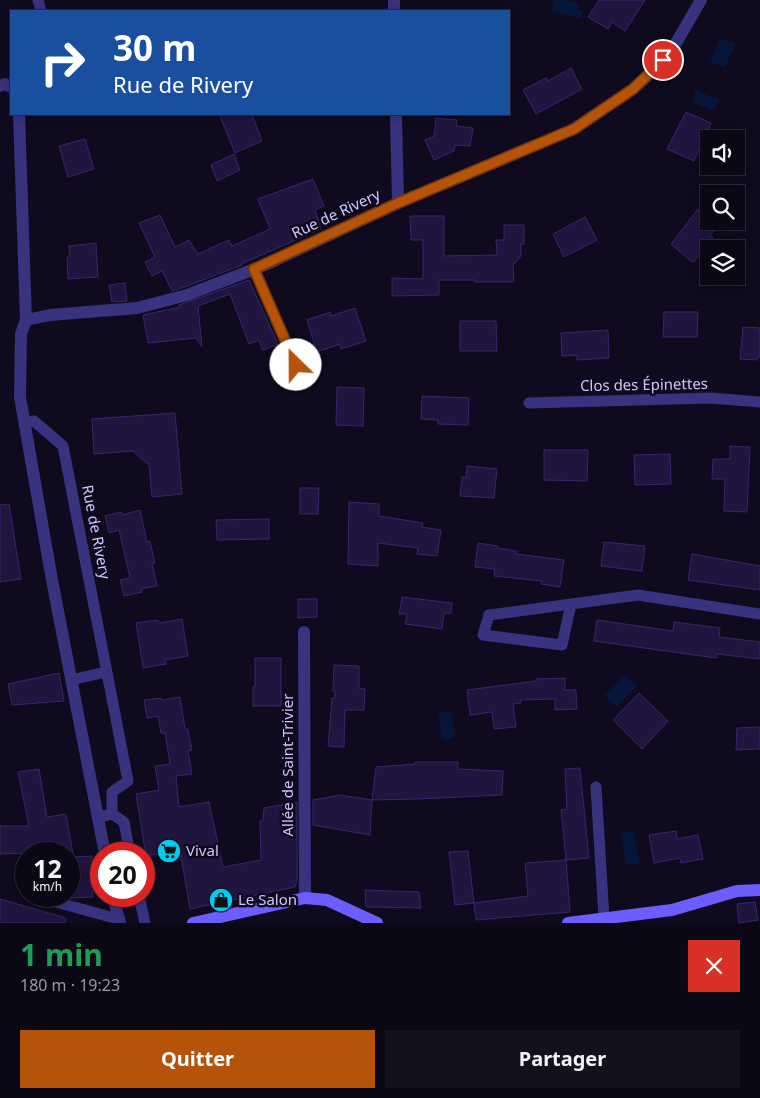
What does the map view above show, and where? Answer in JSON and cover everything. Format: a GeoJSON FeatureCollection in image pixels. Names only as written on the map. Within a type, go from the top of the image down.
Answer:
{"type":"FeatureCollection","features":[{"type":"Feature","properties":{"kind":"main road"},"geometry":{"type":"LineString","coordinates":[[568,923],[672,910],[737,891],[760,890]]}},
{"type":"Feature","properties":{"kind":"main road"},"geometry":{"type":"LineString","coordinates":[[193,923],[230,919],[305,898],[327,900],[377,923]]}},
{"type":"Feature","properties":{"kind":"street","name":"Rue de Rivery"},"geometry":{"type":"LineString","coordinates":[[26,320],[50,315],[137,308],[187,295],[254,269],[398,203],[574,129],[633,89],[672,50],[701,0]]}},
{"type":"Feature","properties":{"kind":"street"},"geometry":{"type":"LineString","coordinates":[[19,115],[26,320],[21,334],[20,397],[71,680],[103,842]]}},
{"type":"Feature","properties":{"kind":"street"},"geometry":{"type":"LineString","coordinates":[[396,115],[398,203]]}},
{"type":"Feature","properties":{"kind":"street","name":"Allée de Saint-Trivier"},"geometry":{"type":"LineString","coordinates":[[304,632],[305,898]]}},
{"type":"Feature","properties":{"kind":"street"},"geometry":{"type":"LineString","coordinates":[[116,907],[119,921]]}},
{"type":"Feature","properties":{"kind":"lane"},"geometry":{"type":"LineString","coordinates":[[254,269],[296,365]]}},
{"type":"Feature","properties":{"kind":"lane","name":"Clos des Épinettes"},"geometry":{"type":"LineString","coordinates":[[529,403],[711,398],[760,402]]}},
{"type":"Feature","properties":{"kind":"lane","name":"Rue de Rivery"},"geometry":{"type":"LineString","coordinates":[[24,422],[34,421],[62,446],[63,478],[91,592],[128,781],[112,792],[112,814]]}},
{"type":"Feature","properties":{"kind":"lane"},"geometry":{"type":"LineString","coordinates":[[79,595],[91,592]]}},
{"type":"Feature","properties":{"kind":"lane"},"geometry":{"type":"LineString","coordinates":[[571,604],[562,645],[483,636],[489,615],[638,595],[760,614]]}},
{"type":"Feature","properties":{"kind":"lane"},"geometry":{"type":"LineString","coordinates":[[71,680],[106,672]]}},
{"type":"Feature","properties":{"kind":"lane"},"geometry":{"type":"LineString","coordinates":[[596,786],[604,918]]}},
{"type":"Feature","properties":{"kind":"lane"},"geometry":{"type":"LineString","coordinates":[[98,817],[112,814],[124,822],[128,842]]}},
{"type":"Feature","properties":{"kind":"lane"},"geometry":{"type":"LineString","coordinates":[[71,907],[119,921]]}},
{"type":"Feature","properties":{"kind":"lane"},"geometry":{"type":"LineString","coordinates":[[141,907],[145,923]]}},
{"type":"Feature","properties":{"kind":"water"},"geometry":{"type":"Polygon","coordinates":[[[554,0],[565,0],[580,4],[578,9],[583,11],[581,19],[551,11],[554,0]]]}},
{"type":"Feature","properties":{"kind":"water"},"geometry":{"type":"Polygon","coordinates":[[[720,38],[735,44],[725,68],[710,62],[720,38]]]}},
{"type":"Feature","properties":{"kind":"water"},"geometry":{"type":"Polygon","coordinates":[[[696,90],[719,100],[714,111],[692,102],[696,90]]]}},
{"type":"Feature","properties":{"kind":"water"},"geometry":{"type":"Polygon","coordinates":[[[625,674],[637,685],[617,706],[610,703],[605,695],[625,674]]]}},
{"type":"Feature","properties":{"kind":"water"},"geometry":{"type":"Polygon","coordinates":[[[452,711],[455,737],[446,741],[441,738],[439,712],[452,711]]]}},
{"type":"Feature","properties":{"kind":"water"},"geometry":{"type":"Polygon","coordinates":[[[634,831],[639,863],[626,865],[621,833],[634,831]]]}},
{"type":"Feature","properties":{"kind":"building"},"geometry":{"type":"Polygon","coordinates":[[[599,0],[645,0],[625,31],[612,22],[608,29],[588,17],[599,0]]]}},
{"type":"Feature","properties":{"kind":"building"},"geometry":{"type":"Polygon","coordinates":[[[571,68],[582,89],[536,114],[523,90],[546,78],[548,81],[571,68]]]}},
{"type":"Feature","properties":{"kind":"building"},"geometry":{"type":"Polygon","coordinates":[[[686,112],[711,123],[708,130],[700,130],[700,148],[694,161],[667,149],[686,112]]]}},
{"type":"Feature","properties":{"kind":"building"},"geometry":{"type":"Polygon","coordinates":[[[219,115],[252,115],[262,141],[235,153],[219,115]]]}},
{"type":"Feature","properties":{"kind":"building"},"geometry":{"type":"Polygon","coordinates":[[[436,118],[457,120],[456,126],[473,128],[470,146],[455,145],[454,151],[434,160],[425,140],[434,136],[436,118]]]}},
{"type":"Feature","properties":{"kind":"building"},"geometry":{"type":"Polygon","coordinates":[[[85,139],[94,169],[68,177],[59,146],[85,139]]]}},
{"type":"Feature","properties":{"kind":"building"},"geometry":{"type":"Polygon","coordinates":[[[234,154],[240,170],[217,181],[211,165],[234,154]]]}},
{"type":"Feature","properties":{"kind":"building"},"geometry":{"type":"Polygon","coordinates":[[[313,179],[324,206],[315,210],[321,229],[242,265],[172,291],[162,271],[152,276],[145,262],[155,257],[139,223],[160,215],[175,247],[189,240],[198,254],[229,240],[232,246],[270,229],[258,199],[313,179]]]}},
{"type":"Feature","properties":{"kind":"building"},"geometry":{"type":"Polygon","coordinates":[[[698,209],[700,211],[700,230],[714,230],[710,235],[713,238],[711,240],[700,240],[700,254],[693,263],[671,244],[698,209]]]}},
{"type":"Feature","properties":{"kind":"building"},"geometry":{"type":"Polygon","coordinates":[[[410,216],[444,216],[444,256],[497,255],[496,240],[504,240],[504,225],[524,225],[524,244],[521,244],[521,256],[513,265],[514,282],[439,280],[439,295],[392,296],[392,278],[423,279],[423,240],[411,240],[410,216]]]}},
{"type":"Feature","properties":{"kind":"building"},"geometry":{"type":"Polygon","coordinates":[[[585,217],[597,240],[564,257],[553,234],[585,217]]]}},
{"type":"Feature","properties":{"kind":"building"},"geometry":{"type":"Polygon","coordinates":[[[96,243],[98,277],[68,279],[67,257],[70,257],[69,246],[96,243]]]}},
{"type":"Feature","properties":{"kind":"building"},"geometry":{"type":"Polygon","coordinates":[[[249,280],[278,344],[263,350],[259,340],[249,344],[230,294],[198,306],[202,347],[196,338],[148,343],[143,315],[180,307],[179,305],[249,280]]]}},
{"type":"Feature","properties":{"kind":"building"},"geometry":{"type":"Polygon","coordinates":[[[125,283],[127,301],[112,302],[109,285],[125,283]]]}},
{"type":"Feature","properties":{"kind":"building"},"geometry":{"type":"Polygon","coordinates":[[[355,308],[366,341],[341,349],[340,344],[317,352],[307,320],[330,312],[331,316],[355,308]]]}},
{"type":"Feature","properties":{"kind":"building"},"geometry":{"type":"Polygon","coordinates":[[[664,312],[698,312],[697,337],[663,337],[664,312]]]}},
{"type":"Feature","properties":{"kind":"building"},"geometry":{"type":"Polygon","coordinates":[[[460,321],[496,321],[497,351],[460,351],[460,321]]]}},
{"type":"Feature","properties":{"kind":"building"},"geometry":{"type":"Polygon","coordinates":[[[743,327],[760,328],[760,357],[757,360],[740,359],[743,327]]]}},
{"type":"Feature","properties":{"kind":"building"},"geometry":{"type":"Polygon","coordinates":[[[608,330],[609,358],[577,360],[577,355],[562,356],[561,333],[608,330]]]}},
{"type":"Feature","properties":{"kind":"building"},"geometry":{"type":"Polygon","coordinates":[[[337,387],[364,388],[363,426],[336,425],[337,387]]]}},
{"type":"Feature","properties":{"kind":"building"},"geometry":{"type":"Polygon","coordinates":[[[422,396],[469,398],[468,425],[438,424],[438,420],[421,419],[422,396]]]}},
{"type":"Feature","properties":{"kind":"building"},"geometry":{"type":"Polygon","coordinates":[[[175,413],[182,494],[152,497],[149,465],[133,451],[94,454],[92,419],[175,413]]]}},
{"type":"Feature","properties":{"kind":"building"},"geometry":{"type":"Polygon","coordinates":[[[730,446],[750,447],[747,512],[724,511],[725,479],[712,479],[713,459],[730,459],[730,446]]]}},
{"type":"Feature","properties":{"kind":"building"},"geometry":{"type":"Polygon","coordinates":[[[544,450],[588,450],[587,481],[544,480],[544,450]]]}},
{"type":"Feature","properties":{"kind":"building"},"geometry":{"type":"Polygon","coordinates":[[[670,454],[671,484],[635,485],[634,455],[670,454]]]}},
{"type":"Feature","properties":{"kind":"building"},"geometry":{"type":"Polygon","coordinates":[[[467,466],[497,469],[494,498],[460,496],[462,477],[466,478],[467,466]]]}},
{"type":"Feature","properties":{"kind":"building"},"geometry":{"type":"Polygon","coordinates":[[[300,488],[319,488],[318,514],[300,514],[300,488]]]}},
{"type":"Feature","properties":{"kind":"building"},"geometry":{"type":"Polygon","coordinates":[[[349,502],[379,504],[379,516],[423,523],[422,527],[441,530],[437,556],[417,554],[418,548],[378,543],[378,566],[348,564],[349,502]]]}},
{"type":"Feature","properties":{"kind":"building"},"geometry":{"type":"Polygon","coordinates":[[[9,504],[21,579],[0,582],[0,505],[9,504]]]}},
{"type":"Feature","properties":{"kind":"building"},"geometry":{"type":"Polygon","coordinates":[[[140,510],[147,542],[150,541],[155,563],[152,563],[157,586],[141,589],[142,592],[124,596],[120,580],[130,578],[119,530],[109,533],[105,516],[121,512],[122,515],[140,510]]]}},
{"type":"Feature","properties":{"kind":"building"},"geometry":{"type":"Polygon","coordinates":[[[269,519],[269,539],[217,540],[216,520],[269,519]]]}},
{"type":"Feature","properties":{"kind":"building"},"geometry":{"type":"Polygon","coordinates":[[[604,542],[645,546],[642,571],[601,566],[604,542]]]}},
{"type":"Feature","properties":{"kind":"building"},"geometry":{"type":"Polygon","coordinates":[[[478,543],[516,551],[516,554],[564,560],[560,587],[541,584],[542,581],[494,576],[495,569],[475,567],[478,543]]]}},
{"type":"Feature","properties":{"kind":"building"},"geometry":{"type":"Polygon","coordinates":[[[692,554],[760,566],[760,590],[688,580],[692,554]]]}},
{"type":"Feature","properties":{"kind":"building"},"geometry":{"type":"Polygon","coordinates":[[[402,597],[452,603],[451,613],[444,613],[442,629],[405,624],[407,614],[399,614],[402,597]]]}},
{"type":"Feature","properties":{"kind":"building"},"geometry":{"type":"Polygon","coordinates":[[[298,599],[317,599],[317,617],[298,618],[298,599]]]}},
{"type":"Feature","properties":{"kind":"building"},"geometry":{"type":"Polygon","coordinates":[[[182,619],[188,656],[165,660],[166,664],[143,668],[136,623],[158,620],[159,623],[182,619]]]}},
{"type":"Feature","properties":{"kind":"building"},"geometry":{"type":"Polygon","coordinates":[[[597,620],[673,631],[674,622],[720,628],[719,637],[760,642],[760,659],[717,654],[716,658],[594,641],[597,620]]]}},
{"type":"Feature","properties":{"kind":"building"},"geometry":{"type":"Polygon","coordinates":[[[255,658],[281,658],[281,706],[253,706],[255,658]]]}},
{"type":"Feature","properties":{"kind":"building"},"geometry":{"type":"Polygon","coordinates":[[[334,665],[359,666],[359,688],[365,689],[364,710],[345,710],[344,747],[328,746],[332,698],[335,698],[335,691],[333,691],[334,665]]]}},
{"type":"Feature","properties":{"kind":"building"},"geometry":{"type":"Polygon","coordinates":[[[59,673],[64,701],[12,705],[8,684],[59,673]]]}},
{"type":"Feature","properties":{"kind":"building"},"geometry":{"type":"Polygon","coordinates":[[[565,678],[565,690],[576,690],[577,709],[555,710],[555,699],[521,700],[521,703],[513,704],[516,727],[494,729],[492,712],[470,715],[467,690],[536,681],[536,679],[565,678]]]}},
{"type":"Feature","properties":{"kind":"building"},"geometry":{"type":"Polygon","coordinates":[[[639,693],[668,721],[642,749],[613,720],[639,693]]]}},
{"type":"Feature","properties":{"kind":"building"},"geometry":{"type":"Polygon","coordinates":[[[180,697],[185,729],[188,729],[192,750],[188,751],[192,774],[176,776],[179,807],[209,802],[223,867],[261,860],[260,821],[263,821],[264,808],[297,802],[297,881],[295,887],[190,909],[180,850],[155,854],[155,842],[144,842],[136,794],[159,790],[155,766],[170,764],[165,733],[161,733],[158,716],[147,718],[144,700],[161,698],[162,700],[180,697]]]}},
{"type":"Feature","properties":{"kind":"building"},"geometry":{"type":"Polygon","coordinates":[[[760,727],[760,749],[736,750],[737,728],[760,727]]]}},
{"type":"Feature","properties":{"kind":"building"},"geometry":{"type":"Polygon","coordinates":[[[415,762],[458,762],[458,769],[503,771],[502,795],[372,800],[376,767],[415,764],[415,762]]]}},
{"type":"Feature","properties":{"kind":"building"},"geometry":{"type":"Polygon","coordinates":[[[580,768],[589,858],[566,860],[561,810],[567,809],[565,769],[580,768]]]}},
{"type":"Feature","properties":{"kind":"building"},"geometry":{"type":"Polygon","coordinates":[[[39,769],[47,817],[66,814],[71,842],[15,842],[15,854],[0,854],[0,826],[29,826],[18,772],[39,769]]]}},
{"type":"Feature","properties":{"kind":"building"},"geometry":{"type":"Polygon","coordinates":[[[340,795],[372,800],[370,835],[313,825],[313,800],[340,795]]]}},
{"type":"Feature","properties":{"kind":"building"},"geometry":{"type":"Polygon","coordinates":[[[676,831],[677,839],[698,835],[703,859],[681,863],[680,858],[654,863],[649,835],[676,831]]]}},
{"type":"Feature","properties":{"kind":"building"},"geometry":{"type":"Polygon","coordinates":[[[468,851],[474,903],[455,905],[449,852],[468,851]]]}},
{"type":"Feature","properties":{"kind":"building"},"geometry":{"type":"Polygon","coordinates":[[[90,856],[90,897],[80,898],[80,857],[90,856]]]}},
{"type":"Feature","properties":{"kind":"building"},"geometry":{"type":"Polygon","coordinates":[[[566,860],[570,912],[476,920],[474,903],[528,896],[525,863],[566,860]]]}},
{"type":"Feature","properties":{"kind":"building"},"geometry":{"type":"Polygon","coordinates":[[[365,890],[419,892],[421,908],[366,907],[365,890]]]}},
{"type":"Feature","properties":{"kind":"building"},"geometry":{"type":"Polygon","coordinates":[[[0,899],[15,903],[15,907],[28,907],[66,918],[65,923],[0,923],[0,899]]]}},
{"type":"Feature","properties":{"kind":"building"},"geometry":{"type":"Polygon","coordinates":[[[755,902],[758,920],[739,923],[737,904],[755,902]]]}},
{"type":"Feature","properties":{"kind":"place","name":"Vival"},"geometry":{"type":"Point","coordinates":[169,851]}},
{"type":"Feature","properties":{"kind":"place","name":"Le Salon"},"geometry":{"type":"Point","coordinates":[221,900]}},
{"type":"Feature","properties":{"kind":"route"},"geometry":{"type":"LineString","coordinates":[[296,365],[254,269],[282,258],[398,203],[574,129],[633,89],[663,60]]}}]}
